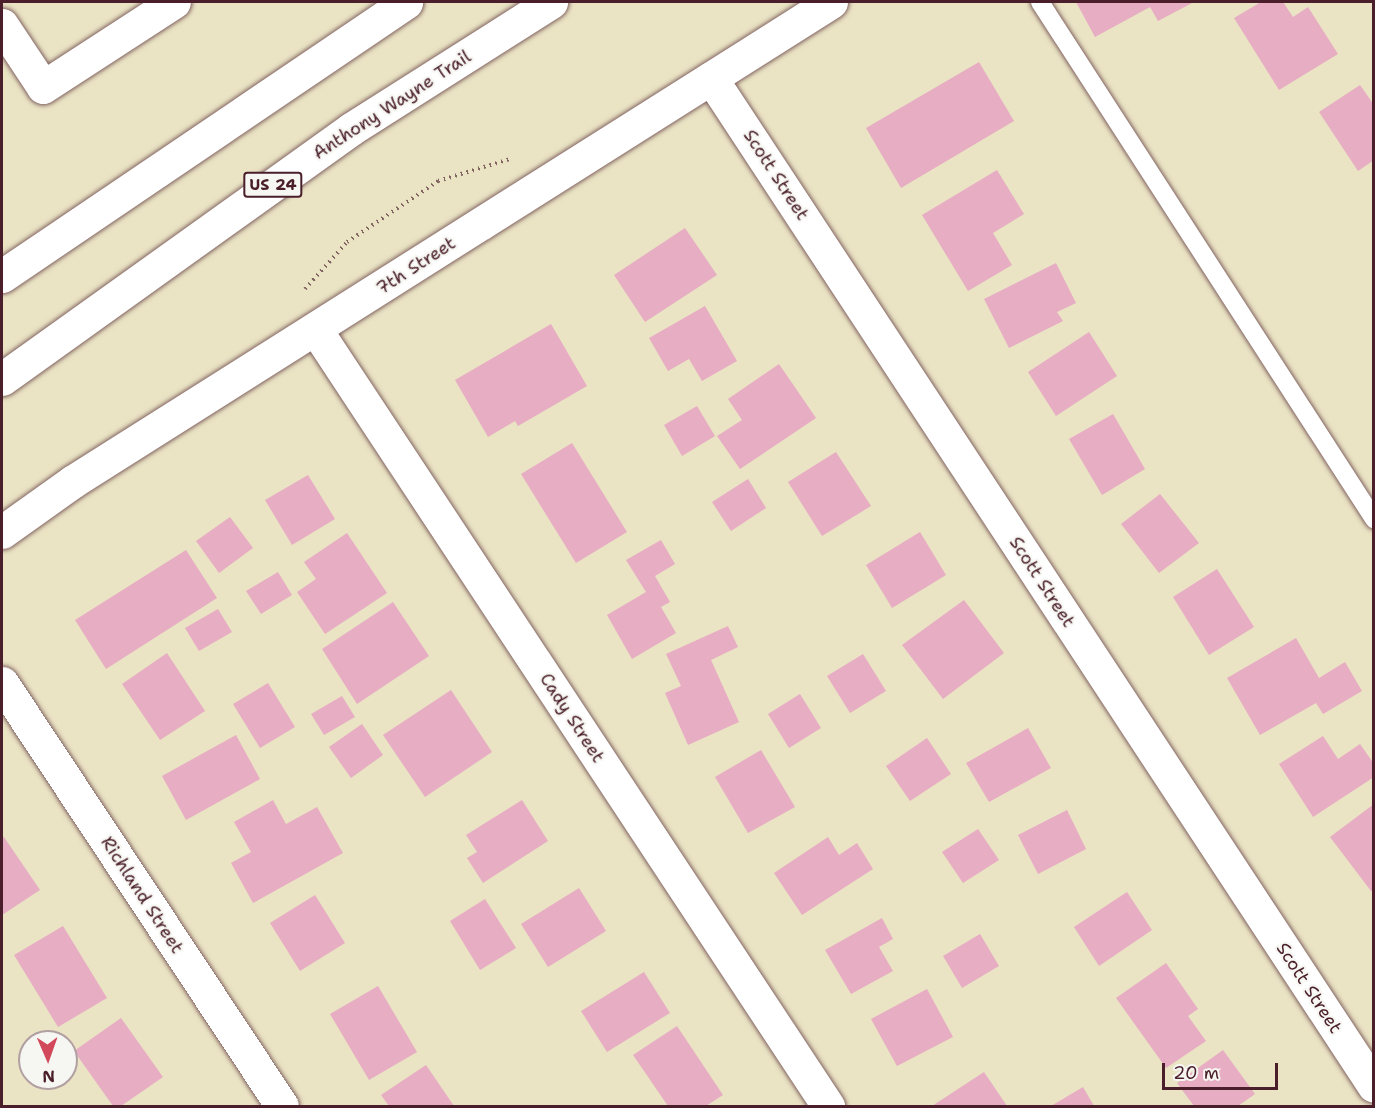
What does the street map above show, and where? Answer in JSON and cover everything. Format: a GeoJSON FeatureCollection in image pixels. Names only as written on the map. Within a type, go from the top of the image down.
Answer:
{"type":"FeatureCollection","features":[{"type":"Feature","properties":{"kind":"main road"},"geometry":{"type":"LineString","coordinates":[[2,25],[43,87],[174,2]]}},
{"type":"Feature","properties":{"kind":"main road"},"geometry":{"type":"LineString","coordinates":[[2,276],[406,2]]}},
{"type":"Feature","properties":{"kind":"main road","name":"Anthony Wayne Trail"},"geometry":{"type":"LineString","coordinates":[[2,379],[351,129],[551,2]]}},
{"type":"Feature","properties":{"kind":"main road","name":"7th Street"},"geometry":{"type":"LineString","coordinates":[[2,532],[72,483],[831,2]]}},
{"type":"Feature","properties":{"kind":"main road","name":"Scott Street"},"geometry":{"type":"LineString","coordinates":[[711,78],[1374,1086]]}},
{"type":"Feature","properties":{"kind":"main road","name":"Cady Street"},"geometry":{"type":"LineString","coordinates":[[316,330],[828,1107]]}},
{"type":"Feature","properties":{"kind":"main road","name":"Richland Street"},"geometry":{"type":"LineString","coordinates":[[2,683],[282,1107]]}},
{"type":"Feature","properties":{"kind":"lane"},"geometry":{"type":"LineString","coordinates":[[1040,2],[1374,519]]}},
{"type":"Feature","properties":{"kind":"building"},"geometry":{"type":"Polygon","coordinates":[[[1076,2],[1194,2],[1158,21],[1150,7],[1095,37],[1076,2]]]}},
{"type":"Feature","properties":{"kind":"building"},"geometry":{"type":"Polygon","coordinates":[[[1261,2],[1283,2],[1293,17],[1308,7],[1338,54],[1279,90],[1234,18],[1261,2]]]}},
{"type":"Feature","properties":{"kind":"building"},"geometry":{"type":"Polygon","coordinates":[[[979,62],[1014,121],[901,188],[866,128],[979,62]]]}},
{"type":"Feature","properties":{"kind":"building"},"geometry":{"type":"Polygon","coordinates":[[[1360,85],[1374,105],[1374,160],[1358,171],[1319,112],[1360,85]]]}},
{"type":"Feature","properties":{"kind":"building"},"geometry":{"type":"Polygon","coordinates":[[[997,170],[1024,214],[993,233],[1012,265],[968,291],[922,215],[997,170]]]}},
{"type":"Feature","properties":{"kind":"building"},"geometry":{"type":"Polygon","coordinates":[[[685,228],[717,275],[645,322],[614,275],[685,228]]]}},
{"type":"Feature","properties":{"kind":"building"},"geometry":{"type":"Polygon","coordinates":[[[1056,263],[1076,303],[1057,312],[1063,321],[1009,348],[984,299],[1056,263]]]}},
{"type":"Feature","properties":{"kind":"building"},"geometry":{"type":"Polygon","coordinates":[[[705,306],[737,361],[702,381],[689,359],[668,371],[649,338],[705,306]]]}},
{"type":"Feature","properties":{"kind":"building"},"geometry":{"type":"Polygon","coordinates":[[[551,324],[587,386],[518,426],[515,421],[488,437],[455,380],[551,324]]]}},
{"type":"Feature","properties":{"kind":"building"},"geometry":{"type":"Polygon","coordinates":[[[1089,332],[1117,376],[1056,416],[1028,372],[1089,332]]]}},
{"type":"Feature","properties":{"kind":"building"},"geometry":{"type":"Polygon","coordinates":[[[779,364],[816,418],[740,469],[717,436],[742,420],[728,399],[779,364]]]}},
{"type":"Feature","properties":{"kind":"building"},"geometry":{"type":"Polygon","coordinates":[[[697,406],[715,436],[682,456],[664,425],[697,406]]]}},
{"type":"Feature","properties":{"kind":"building"},"geometry":{"type":"Polygon","coordinates":[[[1113,414],[1145,469],[1102,495],[1069,439],[1113,414]]]}},
{"type":"Feature","properties":{"kind":"building"},"geometry":{"type":"Polygon","coordinates":[[[572,443],[627,532],[576,563],[521,474],[572,443]]]}},
{"type":"Feature","properties":{"kind":"building"},"geometry":{"type":"Polygon","coordinates":[[[836,452],[871,506],[822,536],[788,482],[836,452]]]}},
{"type":"Feature","properties":{"kind":"building"},"geometry":{"type":"Polygon","coordinates":[[[308,475],[335,519],[292,545],[265,500],[308,475]]]}},
{"type":"Feature","properties":{"kind":"building"},"geometry":{"type":"Polygon","coordinates":[[[748,479],[766,508],[731,531],[712,502],[748,479]]]}},
{"type":"Feature","properties":{"kind":"building"},"geometry":{"type":"Polygon","coordinates":[[[1160,494],[1199,543],[1159,573],[1121,524],[1160,494]]]}},
{"type":"Feature","properties":{"kind":"building"},"geometry":{"type":"Polygon","coordinates":[[[230,517],[253,548],[219,573],[196,541],[230,517]]]}},
{"type":"Feature","properties":{"kind":"building"},"geometry":{"type":"Polygon","coordinates":[[[920,532],[946,575],[892,608],[866,565],[920,532]]]}},
{"type":"Feature","properties":{"kind":"building"},"geometry":{"type":"Polygon","coordinates":[[[347,533],[387,593],[325,634],[297,592],[316,579],[304,562],[347,533]]]}},
{"type":"Feature","properties":{"kind":"building"},"geometry":{"type":"Polygon","coordinates":[[[661,540],[675,564],[655,576],[670,602],[661,607],[676,633],[632,659],[607,615],[646,592],[626,560],[661,540]]]}},
{"type":"Feature","properties":{"kind":"building"},"geometry":{"type":"Polygon","coordinates":[[[186,550],[217,598],[106,669],[75,620],[186,550]]]}},
{"type":"Feature","properties":{"kind":"building"},"geometry":{"type":"Polygon","coordinates":[[[1217,569],[1254,627],[1209,655],[1173,597],[1217,569]]]}},
{"type":"Feature","properties":{"kind":"building"},"geometry":{"type":"Polygon","coordinates":[[[278,572],[292,595],[261,614],[246,591],[278,572]]]}},
{"type":"Feature","properties":{"kind":"building"},"geometry":{"type":"Polygon","coordinates":[[[964,600],[1004,653],[943,699],[902,645],[964,600]]]}},
{"type":"Feature","properties":{"kind":"building"},"geometry":{"type":"Polygon","coordinates":[[[393,602],[429,656],[357,704],[322,649],[393,602]]]}},
{"type":"Feature","properties":{"kind":"building"},"geometry":{"type":"Polygon","coordinates":[[[218,609],[232,632],[199,651],[185,628],[218,609]]]}},
{"type":"Feature","properties":{"kind":"building"},"geometry":{"type":"Polygon","coordinates":[[[728,626],[738,647],[711,660],[739,722],[688,745],[665,693],[681,686],[666,654],[728,626]]]}},
{"type":"Feature","properties":{"kind":"building"},"geometry":{"type":"Polygon","coordinates":[[[1296,638],[1319,678],[1345,662],[1362,691],[1323,714],[1316,703],[1260,735],[1227,678],[1296,638]]]}},
{"type":"Feature","properties":{"kind":"building"},"geometry":{"type":"Polygon","coordinates":[[[167,653],[205,711],[160,740],[122,684],[167,653]]]}},
{"type":"Feature","properties":{"kind":"building"},"geometry":{"type":"Polygon","coordinates":[[[863,654],[886,691],[850,713],[827,676],[863,654]]]}},
{"type":"Feature","properties":{"kind":"building"},"geometry":{"type":"Polygon","coordinates":[[[268,683],[295,727],[260,748],[233,704],[268,683]]]}},
{"type":"Feature","properties":{"kind":"building"},"geometry":{"type":"Polygon","coordinates":[[[451,690],[492,752],[425,797],[383,735],[451,690]]]}},
{"type":"Feature","properties":{"kind":"building"},"geometry":{"type":"Polygon","coordinates":[[[800,694],[821,728],[789,748],[768,714],[800,694]]]}},
{"type":"Feature","properties":{"kind":"building"},"geometry":{"type":"Polygon","coordinates":[[[342,696],[355,717],[324,735],[311,714],[342,696]]]}},
{"type":"Feature","properties":{"kind":"building"},"geometry":{"type":"Polygon","coordinates":[[[362,724],[383,755],[351,778],[329,747],[362,724]]]}},
{"type":"Feature","properties":{"kind":"building"},"geometry":{"type":"Polygon","coordinates":[[[1028,728],[1051,768],[989,802],[966,763],[1028,728]]]}},
{"type":"Feature","properties":{"kind":"building"},"geometry":{"type":"Polygon","coordinates":[[[236,735],[260,779],[186,820],[162,776],[236,735]]]}},
{"type":"Feature","properties":{"kind":"building"},"geometry":{"type":"Polygon","coordinates":[[[1323,736],[1338,759],[1360,744],[1374,764],[1374,777],[1313,817],[1279,764],[1323,736]]]}},
{"type":"Feature","properties":{"kind":"building"},"geometry":{"type":"Polygon","coordinates":[[[927,738],[951,774],[910,801],[886,766],[927,738]]]}},
{"type":"Feature","properties":{"kind":"building"},"geometry":{"type":"Polygon","coordinates":[[[761,750],[795,807],[748,833],[715,777],[761,750]]]}},
{"type":"Feature","properties":{"kind":"building"},"geometry":{"type":"Polygon","coordinates":[[[273,800],[286,824],[317,807],[343,853],[253,903],[231,863],[251,852],[234,822],[273,800]]]}},
{"type":"Feature","properties":{"kind":"building"},"geometry":{"type":"Polygon","coordinates":[[[522,800],[548,841],[483,883],[467,858],[477,852],[466,835],[522,800]]]}},
{"type":"Feature","properties":{"kind":"building"},"geometry":{"type":"Polygon","coordinates":[[[1374,804],[1374,890],[1371,891],[1330,837],[1374,804]]]}},
{"type":"Feature","properties":{"kind":"building"},"geometry":{"type":"Polygon","coordinates":[[[1067,810],[1086,849],[1038,874],[1018,835],[1067,810]]]}},
{"type":"Feature","properties":{"kind":"building"},"geometry":{"type":"Polygon","coordinates":[[[978,829],[999,860],[963,883],[942,852],[978,829]]]}},
{"type":"Feature","properties":{"kind":"building"},"geometry":{"type":"Polygon","coordinates":[[[4,837],[40,890],[2,915],[2,838],[4,837]]]}},
{"type":"Feature","properties":{"kind":"building"},"geometry":{"type":"Polygon","coordinates":[[[828,837],[839,855],[857,843],[873,869],[802,915],[774,873],[828,837]]]}},
{"type":"Feature","properties":{"kind":"building"},"geometry":{"type":"Polygon","coordinates":[[[579,888],[606,931],[548,967],[521,924],[579,888]]]}},
{"type":"Feature","properties":{"kind":"building"},"geometry":{"type":"Polygon","coordinates":[[[1127,892],[1152,930],[1099,966],[1074,927],[1127,892]]]}},
{"type":"Feature","properties":{"kind":"building"},"geometry":{"type":"Polygon","coordinates":[[[315,895],[345,943],[300,971],[270,923],[315,895]]]}},
{"type":"Feature","properties":{"kind":"building"},"geometry":{"type":"Polygon","coordinates":[[[485,899],[516,948],[480,970],[450,921],[485,899]]]}},
{"type":"Feature","properties":{"kind":"building"},"geometry":{"type":"Polygon","coordinates":[[[882,918],[893,939],[879,947],[893,971],[851,994],[825,950],[882,918]]]}},
{"type":"Feature","properties":{"kind":"building"},"geometry":{"type":"Polygon","coordinates":[[[63,926],[107,998],[58,1027],[14,955],[63,926]]]}},
{"type":"Feature","properties":{"kind":"building"},"geometry":{"type":"Polygon","coordinates":[[[980,934],[999,966],[962,988],[943,956],[980,934]]]}},
{"type":"Feature","properties":{"kind":"building"},"geometry":{"type":"Polygon","coordinates":[[[1166,963],[1198,1009],[1188,1016],[1206,1041],[1166,1068],[1116,998],[1166,963]]]}},
{"type":"Feature","properties":{"kind":"building"},"geometry":{"type":"Polygon","coordinates":[[[644,972],[670,1013],[607,1052],[581,1011],[644,972]]]}},
{"type":"Feature","properties":{"kind":"building"},"geometry":{"type":"Polygon","coordinates":[[[378,986],[417,1052],[369,1080],[330,1014],[378,986]]]}},
{"type":"Feature","properties":{"kind":"building"},"geometry":{"type":"Polygon","coordinates":[[[927,989],[953,1037],[897,1066],[871,1019],[927,989]]]}},
{"type":"Feature","properties":{"kind":"building"},"geometry":{"type":"Polygon","coordinates":[[[121,1018],[163,1077],[121,1106],[113,1106],[78,1057],[78,1048],[121,1018]]]}},
{"type":"Feature","properties":{"kind":"building"},"geometry":{"type":"Polygon","coordinates":[[[677,1026],[723,1095],[706,1106],[668,1106],[633,1055],[677,1026]]]}},
{"type":"Feature","properties":{"kind":"building"},"geometry":{"type":"Polygon","coordinates":[[[1223,1050],[1255,1094],[1238,1106],[1194,1106],[1177,1083],[1223,1050]]]}},
{"type":"Feature","properties":{"kind":"building"},"geometry":{"type":"Polygon","coordinates":[[[426,1065],[454,1106],[389,1106],[381,1095],[426,1065]]]}},
{"type":"Feature","properties":{"kind":"building"},"geometry":{"type":"Polygon","coordinates":[[[984,1072],[1007,1106],[932,1106],[984,1072]]]}},
{"type":"Feature","properties":{"kind":"building"},"geometry":{"type":"Polygon","coordinates":[[[1083,1087],[1094,1106],[1051,1106],[1083,1087]]]}}]}
